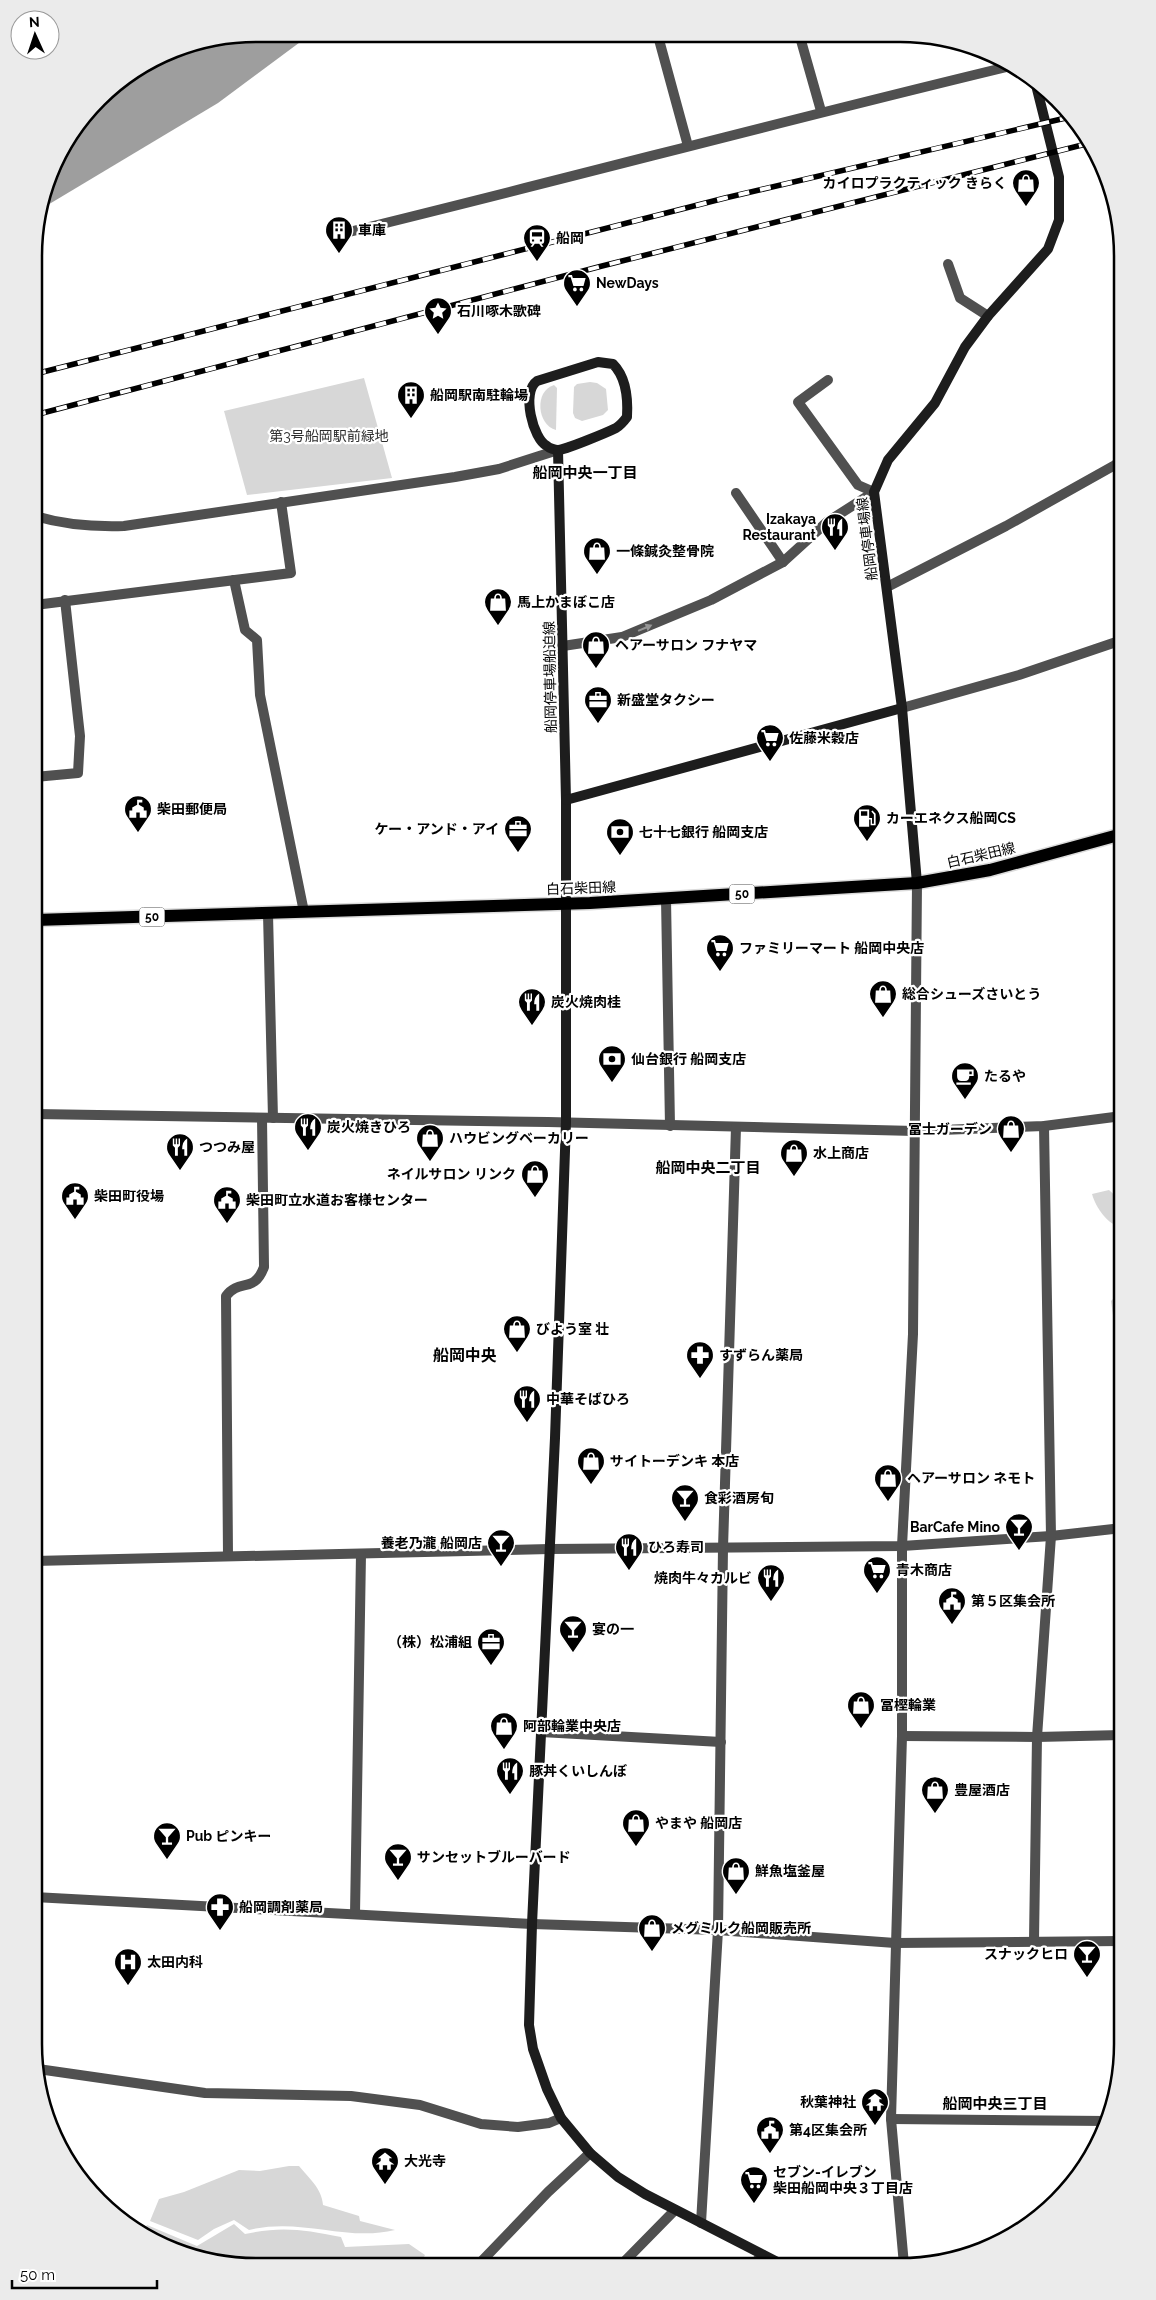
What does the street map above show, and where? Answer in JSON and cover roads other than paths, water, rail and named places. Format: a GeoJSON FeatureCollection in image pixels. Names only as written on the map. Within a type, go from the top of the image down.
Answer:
{"type":"FeatureCollection","features":[{"type":"Feature","properties":{"kind":"main road","name":"白石柴田線"},"geometry":{"type":"LineString","coordinates":[[42,920],[268,914],[666,899],[917,884],[990,870],[1114,836]]}},
{"type":"Feature","properties":{"kind":"street"},"geometry":{"type":"LineString","coordinates":[[660,42],[688,146]]}},
{"type":"Feature","properties":{"kind":"street"},"geometry":{"type":"LineString","coordinates":[[801,42],[821,111]]}},
{"type":"Feature","properties":{"kind":"street"},"geometry":{"type":"LineString","coordinates":[[349,232],[572,177],[821,111],[1001,69]]}},
{"type":"Feature","properties":{"kind":"street","name":"船岡停車場線"},"geometry":{"type":"LineString","coordinates":[[917,884],[902,708],[874,492],[888,460],[935,403],[965,347],[988,316],[1048,249],[1059,220],[1059,177],[1037,93]]}},
{"type":"Feature","properties":{"kind":"street"},"geometry":{"type":"LineString","coordinates":[[948,264],[960,298],[988,316]]}},
{"type":"Feature","properties":{"kind":"street"},"geometry":{"type":"LineString","coordinates":[[42,518],[59,523],[99,527],[124,526],[499,468],[558,450],[614,429],[627,417],[628,403],[622,379],[613,364],[598,362],[537,380],[532,384],[528,391],[528,402],[541,442],[558,450]]}},
{"type":"Feature","properties":{"kind":"street"},"geometry":{"type":"LineString","coordinates":[[828,380],[798,402],[858,485],[874,492]]}},
{"type":"Feature","properties":{"kind":"street","name":"船岡停車場船迫線"},"geometry":{"type":"LineString","coordinates":[[558,450],[564,646],[566,800],[566,1122],[529,2025],[533,2049],[540,2072],[561,2118],[590,2153],[618,2177],[675,2210],[770,2258]]}},
{"type":"Feature","properties":{"kind":"street"},"geometry":{"type":"LineString","coordinates":[[887,587],[1006,526],[1114,464]]}},
{"type":"Feature","properties":{"kind":"street"},"geometry":{"type":"LineString","coordinates":[[736,492],[783,562]]}},
{"type":"Feature","properties":{"kind":"street"},"geometry":{"type":"LineString","coordinates":[[564,646],[622,637],[711,600],[783,562],[827,522],[874,492]]}},
{"type":"Feature","properties":{"kind":"street"},"geometry":{"type":"LineString","coordinates":[[42,604],[292,573],[281,502]]}},
{"type":"Feature","properties":{"kind":"street"},"geometry":{"type":"LineString","coordinates":[[234,580],[245,630],[257,640],[260,695],[304,912]]}},
{"type":"Feature","properties":{"kind":"street"},"geometry":{"type":"LineString","coordinates":[[42,776],[78,773],[80,736],[65,600]]}},
{"type":"Feature","properties":{"kind":"street"},"geometry":{"type":"LineString","coordinates":[[566,800],[1019,676],[1114,643]]}},
{"type":"Feature","properties":{"kind":"street"},"geometry":{"type":"LineString","coordinates":[[903,2258],[891,2119],[902,1736],[902,1546],[913,1334],[917,884]]}},
{"type":"Feature","properties":{"kind":"street"},"geometry":{"type":"LineString","coordinates":[[666,899],[670,1126]]}},
{"type":"Feature","properties":{"kind":"street"},"geometry":{"type":"LineString","coordinates":[[228,1556],[226,1296],[231,1289],[255,1283],[264,1267],[268,914]]}},
{"type":"Feature","properties":{"kind":"street"},"geometry":{"type":"LineString","coordinates":[[42,1114],[566,1122],[915,1131],[1044,1126],[1114,1117]]}},
{"type":"Feature","properties":{"kind":"street"},"geometry":{"type":"LineString","coordinates":[[1034,1941],[1037,1737],[1051,1536],[1044,1126]]}},
{"type":"Feature","properties":{"kind":"street"},"geometry":{"type":"LineString","coordinates":[[701,2223],[718,1930],[723,1548],[736,1127]]}},
{"type":"Feature","properties":{"kind":"street"},"geometry":{"type":"LineString","coordinates":[[42,1561],[550,1549],[902,1546],[1051,1536],[1114,1529]]}},
{"type":"Feature","properties":{"kind":"street"},"geometry":{"type":"LineString","coordinates":[[355,1914],[361,1554]]}},
{"type":"Feature","properties":{"kind":"street"},"geometry":{"type":"LineString","coordinates":[[541,1732],[721,1742]]}},
{"type":"Feature","properties":{"kind":"street"},"geometry":{"type":"LineString","coordinates":[[902,1736],[1037,1737],[1114,1735]]}},
{"type":"Feature","properties":{"kind":"street"},"geometry":{"type":"LineString","coordinates":[[42,1897],[532,1924],[718,1930],[895,1943],[1114,1942]]}},
{"type":"Feature","properties":{"kind":"street"},"geometry":{"type":"LineString","coordinates":[[44,2071],[205,2093],[351,2096],[420,2105],[481,2124],[518,2126],[550,2123],[561,2118]]}},
{"type":"Feature","properties":{"kind":"street"},"geometry":{"type":"LineString","coordinates":[[891,2119],[1099,2121]]}},
{"type":"Feature","properties":{"kind":"street"},"geometry":{"type":"LineString","coordinates":[[485,2258],[548,2192],[590,2153]]}},
{"type":"Feature","properties":{"kind":"street"},"geometry":{"type":"LineString","coordinates":[[629,2258],[675,2210]]}},
{"type":"Feature","properties":{"kind":"street"},"geometry":{"type":"LineString","coordinates":[[759,2258],[763,2254]]}},
{"type":"Feature","properties":{"kind":"railway"},"geometry":{"type":"LineString","coordinates":[[42,372],[725,198],[1063,119]]}},
{"type":"Feature","properties":{"kind":"railway"},"geometry":{"type":"LineString","coordinates":[[42,413],[602,266],[1082,145]]}},
{"type":"Feature","properties":{"kind":"place","name":"カイロプラクティック きらく"},"geometry":{"type":"Point","coordinates":[1026,207]}},
{"type":"Feature","properties":{"kind":"place","name":"車庫"},"geometry":{"type":"Point","coordinates":[339,254]}},
{"type":"Feature","properties":{"kind":"place","name":"船岡"},"geometry":{"type":"Point","coordinates":[537,262]}},
{"type":"Feature","properties":{"kind":"place","name":"NewDays"},"geometry":{"type":"Point","coordinates":[577,307]}},
{"type":"Feature","properties":{"kind":"place","name":"石川啄木歌碑"},"geometry":{"type":"Point","coordinates":[438,335]}},
{"type":"Feature","properties":{"kind":"place","name":"船岡駅南駐輪場"},"geometry":{"type":"Point","coordinates":[411,419]}},
{"type":"Feature","properties":{"kind":"place","name":"Izakaya Restaurant"},"geometry":{"type":"Point","coordinates":[835,551]}},
{"type":"Feature","properties":{"kind":"place","name":"一條鍼灸整骨院"},"geometry":{"type":"Point","coordinates":[597,575]}},
{"type":"Feature","properties":{"kind":"place","name":"馬上かまぼこ店"},"geometry":{"type":"Point","coordinates":[498,626]}},
{"type":"Feature","properties":{"kind":"place","name":"ヘアーサロン フナヤマ"},"geometry":{"type":"Point","coordinates":[596,669]}},
{"type":"Feature","properties":{"kind":"place","name":"新盛堂タクシー"},"geometry":{"type":"Point","coordinates":[598,724]}},
{"type":"Feature","properties":{"kind":"place","name":"佐藤米穀店"},"geometry":{"type":"Point","coordinates":[770,762]}},
{"type":"Feature","properties":{"kind":"place","name":"柴田郵便局"},"geometry":{"type":"Point","coordinates":[138,833]}},
{"type":"Feature","properties":{"kind":"place","name":"カーエネクス船岡CS"},"geometry":{"type":"Point","coordinates":[867,842]}},
{"type":"Feature","properties":{"kind":"place","name":"ケー・アンド・アイ"},"geometry":{"type":"Point","coordinates":[518,853]}},
{"type":"Feature","properties":{"kind":"place","name":"七十七銀行 船岡支店"},"geometry":{"type":"Point","coordinates":[620,856]}},
{"type":"Feature","properties":{"kind":"place","name":"ファミリーマート 船岡中央店"},"geometry":{"type":"Point","coordinates":[720,972]}},
{"type":"Feature","properties":{"kind":"place","name":"総合シューズさいとう"},"geometry":{"type":"Point","coordinates":[883,1018]}},
{"type":"Feature","properties":{"kind":"place","name":"炭火焼肉桂"},"geometry":{"type":"Point","coordinates":[532,1026]}},
{"type":"Feature","properties":{"kind":"place","name":"仙台銀行 船岡支店"},"geometry":{"type":"Point","coordinates":[612,1083]}},
{"type":"Feature","properties":{"kind":"place","name":"たるや"},"geometry":{"type":"Point","coordinates":[965,1100]}},
{"type":"Feature","properties":{"kind":"place","name":"炭火焼きひろ"},"geometry":{"type":"Point","coordinates":[308,1151]}},
{"type":"Feature","properties":{"kind":"place","name":"冨士ガーデン"},"geometry":{"type":"Point","coordinates":[1011,1153]}},
{"type":"Feature","properties":{"kind":"place","name":"ハウビングベーカリー"},"geometry":{"type":"Point","coordinates":[430,1162]}},
{"type":"Feature","properties":{"kind":"place","name":"つつみ屋"},"geometry":{"type":"Point","coordinates":[180,1171]}},
{"type":"Feature","properties":{"kind":"place","name":"水上商店"},"geometry":{"type":"Point","coordinates":[794,1177]}},
{"type":"Feature","properties":{"kind":"place","name":"ネイルサロン リンク"},"geometry":{"type":"Point","coordinates":[535,1198]}},
{"type":"Feature","properties":{"kind":"place","name":"柴田町役場"},"geometry":{"type":"Point","coordinates":[75,1220]}},
{"type":"Feature","properties":{"kind":"place","name":"柴田町立水道お客様センター"},"geometry":{"type":"Point","coordinates":[227,1224]}},
{"type":"Feature","properties":{"kind":"place","name":"びよう室 壮"},"geometry":{"type":"Point","coordinates":[517,1353]}},
{"type":"Feature","properties":{"kind":"place","name":"すずらん薬局"},"geometry":{"type":"Point","coordinates":[700,1379]}},
{"type":"Feature","properties":{"kind":"place","name":"中華そばひろ"},"geometry":{"type":"Point","coordinates":[527,1423]}},
{"type":"Feature","properties":{"kind":"place","name":"サイトーデンキ 本店"},"geometry":{"type":"Point","coordinates":[591,1485]}},
{"type":"Feature","properties":{"kind":"place","name":"ヘアーサロン ネモト"},"geometry":{"type":"Point","coordinates":[888,1502]}},
{"type":"Feature","properties":{"kind":"place","name":"食彩酒房旬"},"geometry":{"type":"Point","coordinates":[685,1522]}},
{"type":"Feature","properties":{"kind":"place","name":"BarCafe Mino"},"geometry":{"type":"Point","coordinates":[1019,1551]}},
{"type":"Feature","properties":{"kind":"place","name":"養老乃瀧 船岡店"},"geometry":{"type":"Point","coordinates":[501,1567]}},
{"type":"Feature","properties":{"kind":"place","name":"ひろ寿司"},"geometry":{"type":"Point","coordinates":[629,1571]}},
{"type":"Feature","properties":{"kind":"place","name":"青木商店"},"geometry":{"type":"Point","coordinates":[877,1594]}},
{"type":"Feature","properties":{"kind":"place","name":"焼肉牛々カルビ"},"geometry":{"type":"Point","coordinates":[771,1602]}},
{"type":"Feature","properties":{"kind":"place","name":"第５区集会所"},"geometry":{"type":"Point","coordinates":[952,1625]}},
{"type":"Feature","properties":{"kind":"place","name":"宴の一"},"geometry":{"type":"Point","coordinates":[573,1653]}},
{"type":"Feature","properties":{"kind":"place","name":"（株）松浦組"},"geometry":{"type":"Point","coordinates":[491,1666]}},
{"type":"Feature","properties":{"kind":"place","name":"冨樫輪業"},"geometry":{"type":"Point","coordinates":[861,1729]}},
{"type":"Feature","properties":{"kind":"place","name":"阿部輪業中央店"},"geometry":{"type":"Point","coordinates":[504,1750]}},
{"type":"Feature","properties":{"kind":"place","name":"豚丼くいしんぼ"},"geometry":{"type":"Point","coordinates":[510,1795]}},
{"type":"Feature","properties":{"kind":"place","name":"豊屋酒店"},"geometry":{"type":"Point","coordinates":[935,1814]}},
{"type":"Feature","properties":{"kind":"place","name":"やまや 船岡店"},"geometry":{"type":"Point","coordinates":[636,1847]}},
{"type":"Feature","properties":{"kind":"place","name":"Pub ピンキー"},"geometry":{"type":"Point","coordinates":[167,1860]}},
{"type":"Feature","properties":{"kind":"place","name":"サンセットブルーバード"},"geometry":{"type":"Point","coordinates":[398,1881]}},
{"type":"Feature","properties":{"kind":"place","name":"鮮魚塩釜屋"},"geometry":{"type":"Point","coordinates":[736,1895]}},
{"type":"Feature","properties":{"kind":"place","name":"船岡調剤薬局"},"geometry":{"type":"Point","coordinates":[220,1931]}},
{"type":"Feature","properties":{"kind":"place","name":"メグミルク船岡販売所"},"geometry":{"type":"Point","coordinates":[652,1952]}},
{"type":"Feature","properties":{"kind":"place","name":"スナックヒロ"},"geometry":{"type":"Point","coordinates":[1087,1978]}},
{"type":"Feature","properties":{"kind":"place","name":"太田内科"},"geometry":{"type":"Point","coordinates":[128,1986]}},
{"type":"Feature","properties":{"kind":"place","name":"秋葉神社"},"geometry":{"type":"Point","coordinates":[875,2126]}},
{"type":"Feature","properties":{"kind":"place","name":"第4区集会所"},"geometry":{"type":"Point","coordinates":[770,2154]}},
{"type":"Feature","properties":{"kind":"place","name":"大光寺"},"geometry":{"type":"Point","coordinates":[385,2185]}},
{"type":"Feature","properties":{"kind":"place","name":"セブン‐イレブン 柴田船岡中央３丁目店"},"geometry":{"type":"Point","coordinates":[754,2204]}},
{"type":"Feature","properties":{"kind":"district","name":"船岡中央一丁目"},"geometry":{"type":"Point","coordinates":[585,473]}},
{"type":"Feature","properties":{"kind":"district","name":"船岡中央二丁目"},"geometry":{"type":"Point","coordinates":[708,1168]}},
{"type":"Feature","properties":{"kind":"district","name":"船岡中央"},"geometry":{"type":"Point","coordinates":[465,1355]}},
{"type":"Feature","properties":{"kind":"district","name":"船岡中央三丁目"},"geometry":{"type":"Point","coordinates":[995,2104]}},
{"type":"Feature","properties":{"kind":"park label","name":"第3号船岡駅前緑地"},"geometry":{"type":"Point","coordinates":[329,436]}}]}
